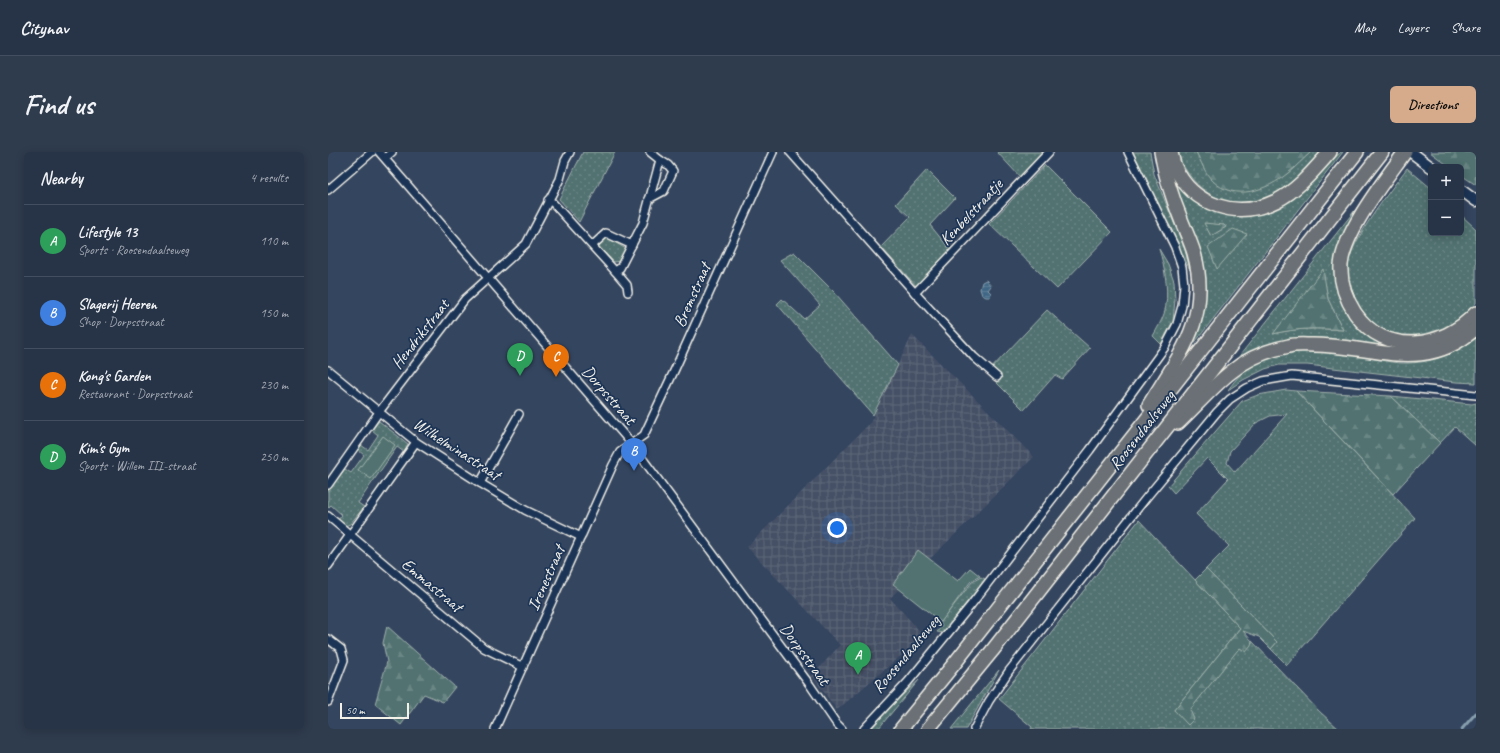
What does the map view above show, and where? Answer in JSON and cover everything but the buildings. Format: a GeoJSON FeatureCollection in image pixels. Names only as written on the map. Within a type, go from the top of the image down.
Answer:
{"type":"FeatureCollection","features":[{"type":"Feature","properties":{"kind":"highway"},"geometry":{"type":"LineString","coordinates":[[1117,457],[1176,361],[1192,330],[1197,316],[1200,286],[1194,253],[1178,212],[1160,152]]}},
{"type":"Feature","properties":{"kind":"highway"},"geometry":{"type":"LineString","coordinates":[[1171,152],[1175,167],[1187,184],[1201,198],[1218,207],[1241,211],[1263,207],[1288,194],[1310,174],[1330,152]]}},
{"type":"Feature","properties":{"kind":"highway","name":"Roosendaalseweg"},"geometry":{"type":"LineString","coordinates":[[904,725],[1117,457],[1356,152]]}},
{"type":"Feature","properties":{"kind":"highway","name":"Roosendaalseweg"},"geometry":{"type":"LineString","coordinates":[[929,729],[997,645],[1382,152]]}},
{"type":"Feature","properties":{"kind":"highway"},"geometry":{"type":"LineString","coordinates":[[1405,152],[1363,213],[1348,238],[1341,264],[1343,287],[1347,300],[1360,320],[1369,328],[1382,338],[1402,343],[1427,342],[1446,335],[1458,328],[1476,313]]}},
{"type":"Feature","properties":{"kind":"highway"},"geometry":{"type":"LineString","coordinates":[[1143,458],[1231,372],[1252,359],[1270,351],[1290,345],[1329,345],[1346,346],[1398,355],[1421,355],[1445,348],[1467,336],[1476,328]]}},
{"type":"Feature","properties":{"kind":"street"},"geometry":{"type":"LineString","coordinates":[[328,190],[372,152]]}},
{"type":"Feature","properties":{"kind":"street","name":"Dorpsstraat"},"geometry":{"type":"LineString","coordinates":[[379,152],[631,444],[806,679],[836,723],[842,729]]}},
{"type":"Feature","properties":{"kind":"street"},"geometry":{"type":"LineString","coordinates":[[384,158],[392,152]]}},
{"type":"Feature","properties":{"kind":"street","name":"Hendrikstraat"},"geometry":{"type":"LineString","coordinates":[[328,485],[379,412],[466,299],[488,277],[526,244],[560,179],[570,152]]}},
{"type":"Feature","properties":{"kind":"street"},"geometry":{"type":"LineString","coordinates":[[649,198],[664,192],[673,171],[650,152]]}},
{"type":"Feature","properties":{"kind":"street","name":"Bremstraat"},"geometry":{"type":"LineString","coordinates":[[631,444],[644,435],[773,152]]}},
{"type":"Feature","properties":{"kind":"street"},"geometry":{"type":"LineString","coordinates":[[790,152],[915,293],[974,357],[997,377]]}},
{"type":"Feature","properties":{"kind":"street","name":"Kenbelstraatje"},"geometry":{"type":"LineString","coordinates":[[915,293],[1049,152]]}},
{"type":"Feature","properties":{"kind":"street","name":"Roosendaalseweg"},"geometry":{"type":"LineString","coordinates":[[864,729],[908,682],[1033,526],[1165,347],[1177,324],[1182,306],[1184,285],[1182,267],[1175,247],[1128,152]]}},
{"type":"Feature","properties":{"kind":"street"},"geometry":{"type":"LineString","coordinates":[[1411,152],[1428,166]]}},
{"type":"Feature","properties":{"kind":"street"},"geometry":{"type":"LineString","coordinates":[[616,271],[620,268],[643,223],[660,160]]}},
{"type":"Feature","properties":{"kind":"street"},"geometry":{"type":"LineString","coordinates":[[1464,192],[1476,201]]}},
{"type":"Feature","properties":{"kind":"street"},"geometry":{"type":"LineString","coordinates":[[548,200],[553,203],[616,271],[627,285],[628,292]]}},
{"type":"Feature","properties":{"kind":"street"},"geometry":{"type":"LineString","coordinates":[[593,245],[606,233],[632,245]]}},
{"type":"Feature","properties":{"kind":"street","name":"Wilhelminastraat"},"geometry":{"type":"LineString","coordinates":[[328,370],[416,442],[480,483],[526,510],[581,537]]}},
{"type":"Feature","properties":{"kind":"street"},"geometry":{"type":"LineString","coordinates":[[974,729],[989,701],[1009,671],[1195,437],[1230,399],[1247,388],[1263,381],[1292,376],[1476,395]]}},
{"type":"Feature","properties":{"kind":"street"},"geometry":{"type":"LineString","coordinates":[[480,483],[519,414]]}},
{"type":"Feature","properties":{"kind":"street"},"geometry":{"type":"LineString","coordinates":[[328,566],[349,534],[416,442]]}},
{"type":"Feature","properties":{"kind":"street","name":"Irenestraat"},"geometry":{"type":"LineString","coordinates":[[495,729],[613,466],[620,452],[631,444]]}},
{"type":"Feature","properties":{"kind":"street","name":"Emmastraat"},"geometry":{"type":"LineString","coordinates":[[328,516],[484,648],[523,667]]}},
{"type":"Feature","properties":{"kind":"street"},"geometry":{"type":"LineString","coordinates":[[328,639],[341,649],[344,660],[328,702]]}},
{"type":"Feature","properties":{"kind":"shaded area"},"geometry":{"type":"Polygon","coordinates":[[[986,280],[991,286],[988,290],[991,293],[990,297],[982,295],[980,289],[982,282],[986,280]]]}},
{"type":"Feature","properties":{"kind":"shaded area"},"geometry":{"type":"Polygon","coordinates":[[[912,335],[1034,457],[890,598],[924,636],[837,710],[812,676],[840,645],[747,547],[870,423],[912,335]]]}},
{"type":"Feature","properties":{"kind":"green space"},"geometry":{"type":"Polygon","coordinates":[[[583,152],[615,152],[579,222],[559,199],[583,152]]]}},
{"type":"Feature","properties":{"kind":"green space"},"geometry":{"type":"Polygon","coordinates":[[[997,152],[1046,152],[1021,178],[997,152]]]}},
{"type":"Feature","properties":{"kind":"green space"},"geometry":{"type":"Polygon","coordinates":[[[1133,152],[1150,152],[1154,174],[1185,250],[1190,270],[1133,152]]]}},
{"type":"Feature","properties":{"kind":"green space"},"geometry":{"type":"Polygon","coordinates":[[[1177,152],[1196,152],[1206,171],[1214,181],[1233,192],[1287,174],[1311,152],[1321,152],[1286,187],[1273,195],[1257,201],[1242,203],[1215,197],[1203,189],[1192,179],[1177,152]]]}},
{"type":"Feature","properties":{"kind":"green space"},"geometry":{"type":"Polygon","coordinates":[[[1196,152],[1311,152],[1280,179],[1261,189],[1241,192],[1231,191],[1221,187],[1213,181],[1205,171],[1196,152]]]}},
{"type":"Feature","properties":{"kind":"green space"},"geometry":{"type":"Polygon","coordinates":[[[1341,152],[1343,152],[1189,350],[1201,319],[1190,225],[1168,167],[1176,180],[1241,215],[1330,162],[1341,152]],[[1205,224],[1211,236],[1226,227],[1224,225],[1205,224]]]}},
{"type":"Feature","properties":{"kind":"green space"},"geometry":{"type":"Polygon","coordinates":[[[1430,152],[1476,152],[1476,185],[1464,177],[1464,164],[1446,164],[1430,152]]]}},
{"type":"Feature","properties":{"kind":"green space"},"geometry":{"type":"Polygon","coordinates":[[[1397,157],[1335,267],[1339,295],[1349,317],[1367,334],[1392,348],[1335,341],[1233,364],[1397,157]],[[1326,288],[1273,334],[1308,329],[1343,330],[1328,299],[1326,288]]]}},
{"type":"Feature","properties":{"kind":"green space"},"geometry":{"type":"Polygon","coordinates":[[[1045,165],[1112,232],[1057,289],[989,224],[1045,165]]]}},
{"type":"Feature","properties":{"kind":"green space"},"geometry":{"type":"Polygon","coordinates":[[[1407,168],[1428,186],[1428,236],[1464,236],[1464,218],[1476,229],[1476,303],[1463,316],[1447,326],[1429,333],[1412,335],[1394,333],[1378,327],[1365,316],[1354,299],[1348,275],[1350,256],[1363,230],[1407,168]]]}},
{"type":"Feature","properties":{"kind":"green space"},"geometry":{"type":"Polygon","coordinates":[[[927,170],[955,198],[930,225],[951,251],[917,287],[881,247],[910,217],[896,204],[927,170]]]}},
{"type":"Feature","properties":{"kind":"green space"},"geometry":{"type":"Polygon","coordinates":[[[1204,223],[1224,225],[1226,227],[1211,236],[1204,223]]]}},
{"type":"Feature","properties":{"kind":"green space"},"geometry":{"type":"Polygon","coordinates":[[[1233,229],[1247,234],[1217,269],[1208,247],[1233,229]]]}},
{"type":"Feature","properties":{"kind":"green space"},"geometry":{"type":"Polygon","coordinates":[[[606,237],[626,249],[620,261],[614,262],[598,246],[606,237]]]}},
{"type":"Feature","properties":{"kind":"green space"},"geometry":{"type":"Polygon","coordinates":[[[1159,249],[1168,264],[1174,281],[1175,300],[1173,321],[1161,344],[1153,336],[1164,314],[1167,298],[1165,273],[1159,249]]]}},
{"type":"Feature","properties":{"kind":"green space"},"geometry":{"type":"Polygon","coordinates":[[[794,252],[835,293],[898,365],[873,415],[777,304],[782,299],[804,319],[820,305],[780,260],[794,252]]]}},
{"type":"Feature","properties":{"kind":"green space"},"geometry":{"type":"Polygon","coordinates":[[[1323,269],[1328,299],[1343,330],[1308,329],[1273,334],[1323,269]]]}},
{"type":"Feature","properties":{"kind":"green space"},"geometry":{"type":"Polygon","coordinates":[[[1047,310],[1090,348],[1062,379],[1055,375],[1024,410],[987,373],[1047,310]]]}},
{"type":"Feature","properties":{"kind":"green space"},"geometry":{"type":"Polygon","coordinates":[[[1476,337],[1476,383],[1307,365],[1279,365],[1265,369],[1243,380],[1228,390],[1241,374],[1256,363],[1272,356],[1289,352],[1326,352],[1398,363],[1409,363],[1427,361],[1445,356],[1461,348],[1476,337]]]}},
{"type":"Feature","properties":{"kind":"green space"},"geometry":{"type":"Polygon","coordinates":[[[1286,390],[1296,391],[1415,518],[1287,665],[1271,649],[1277,642],[1206,569],[1229,546],[1196,514],[1228,479],[1207,458],[1174,493],[1168,486],[1242,401],[1258,395],[1286,390]],[[1287,414],[1270,416],[1256,423],[1230,451],[1227,463],[1235,472],[1287,414]]]}},
{"type":"Feature","properties":{"kind":"green space"},"geometry":{"type":"Polygon","coordinates":[[[1296,391],[1391,396],[1440,443],[1393,494],[1296,391]]]}},
{"type":"Feature","properties":{"kind":"green space"},"geometry":{"type":"Polygon","coordinates":[[[1391,396],[1472,404],[1476,403],[1476,446],[1455,427],[1440,443],[1391,396]]]}},
{"type":"Feature","properties":{"kind":"green space"},"geometry":{"type":"Polygon","coordinates":[[[379,421],[408,444],[404,452],[397,447],[358,503],[364,507],[350,524],[345,526],[338,520],[342,515],[331,505],[328,508],[328,491],[345,469],[351,473],[364,455],[358,450],[361,445],[368,450],[378,435],[372,430],[379,421]]]}},
{"type":"Feature","properties":{"kind":"green space"},"geometry":{"type":"Polygon","coordinates":[[[383,436],[395,445],[371,479],[358,470],[383,436]]]}},
{"type":"Feature","properties":{"kind":"green space"},"geometry":{"type":"Polygon","coordinates":[[[1139,520],[1240,628],[1174,710],[1190,710],[1237,650],[1252,644],[1252,641],[1320,712],[1339,729],[1031,729],[1032,727],[999,699],[1139,520]]]}},
{"type":"Feature","properties":{"kind":"green space"},"geometry":{"type":"Polygon","coordinates":[[[918,550],[958,581],[970,568],[980,576],[971,581],[941,622],[893,584],[918,550]]]}},
{"type":"Feature","properties":{"kind":"green space"},"geometry":{"type":"Polygon","coordinates":[[[1206,569],[1277,642],[1271,649],[1259,637],[1243,631],[1252,641],[1251,646],[1246,652],[1240,648],[1237,651],[1190,710],[1194,719],[1188,725],[1174,710],[1240,628],[1195,580],[1206,569]]]}},
{"type":"Feature","properties":{"kind":"green space"},"geometry":{"type":"Polygon","coordinates":[[[981,577],[985,579],[943,633],[937,632],[942,626],[940,623],[972,582],[981,577]]]}},
{"type":"Feature","properties":{"kind":"green space"},"geometry":{"type":"Polygon","coordinates":[[[387,626],[455,687],[443,702],[424,694],[401,725],[375,704],[387,662],[383,643],[387,626]]]}},
{"type":"Feature","properties":{"kind":"green space"},"geometry":{"type":"Polygon","coordinates":[[[999,670],[966,729],[951,729],[999,670]]]}},
{"type":"Feature","properties":{"kind":"green space"},"geometry":{"type":"Polygon","coordinates":[[[919,680],[878,729],[871,729],[897,700],[919,680]]]}},
{"type":"Feature","properties":{"kind":"waterway"},"geometry":{"type":"LineString","coordinates":[[1462,729],[1476,713]]}},
{"type":"Feature","properties":{"kind":"place","name":"Kim's Gym"},"geometry":{"type":"Point","coordinates":[520,376]}},
{"type":"Feature","properties":{"kind":"place","name":"Kong's Garden"},"geometry":{"type":"Point","coordinates":[556,377]}},
{"type":"Feature","properties":{"kind":"place","name":"Slagerij Heeren"},"geometry":{"type":"Point","coordinates":[634,471]}},
{"type":"Feature","properties":{"kind":"place","name":"Lifestyle 13"},"geometry":{"type":"Point","coordinates":[858,675]}}]}
